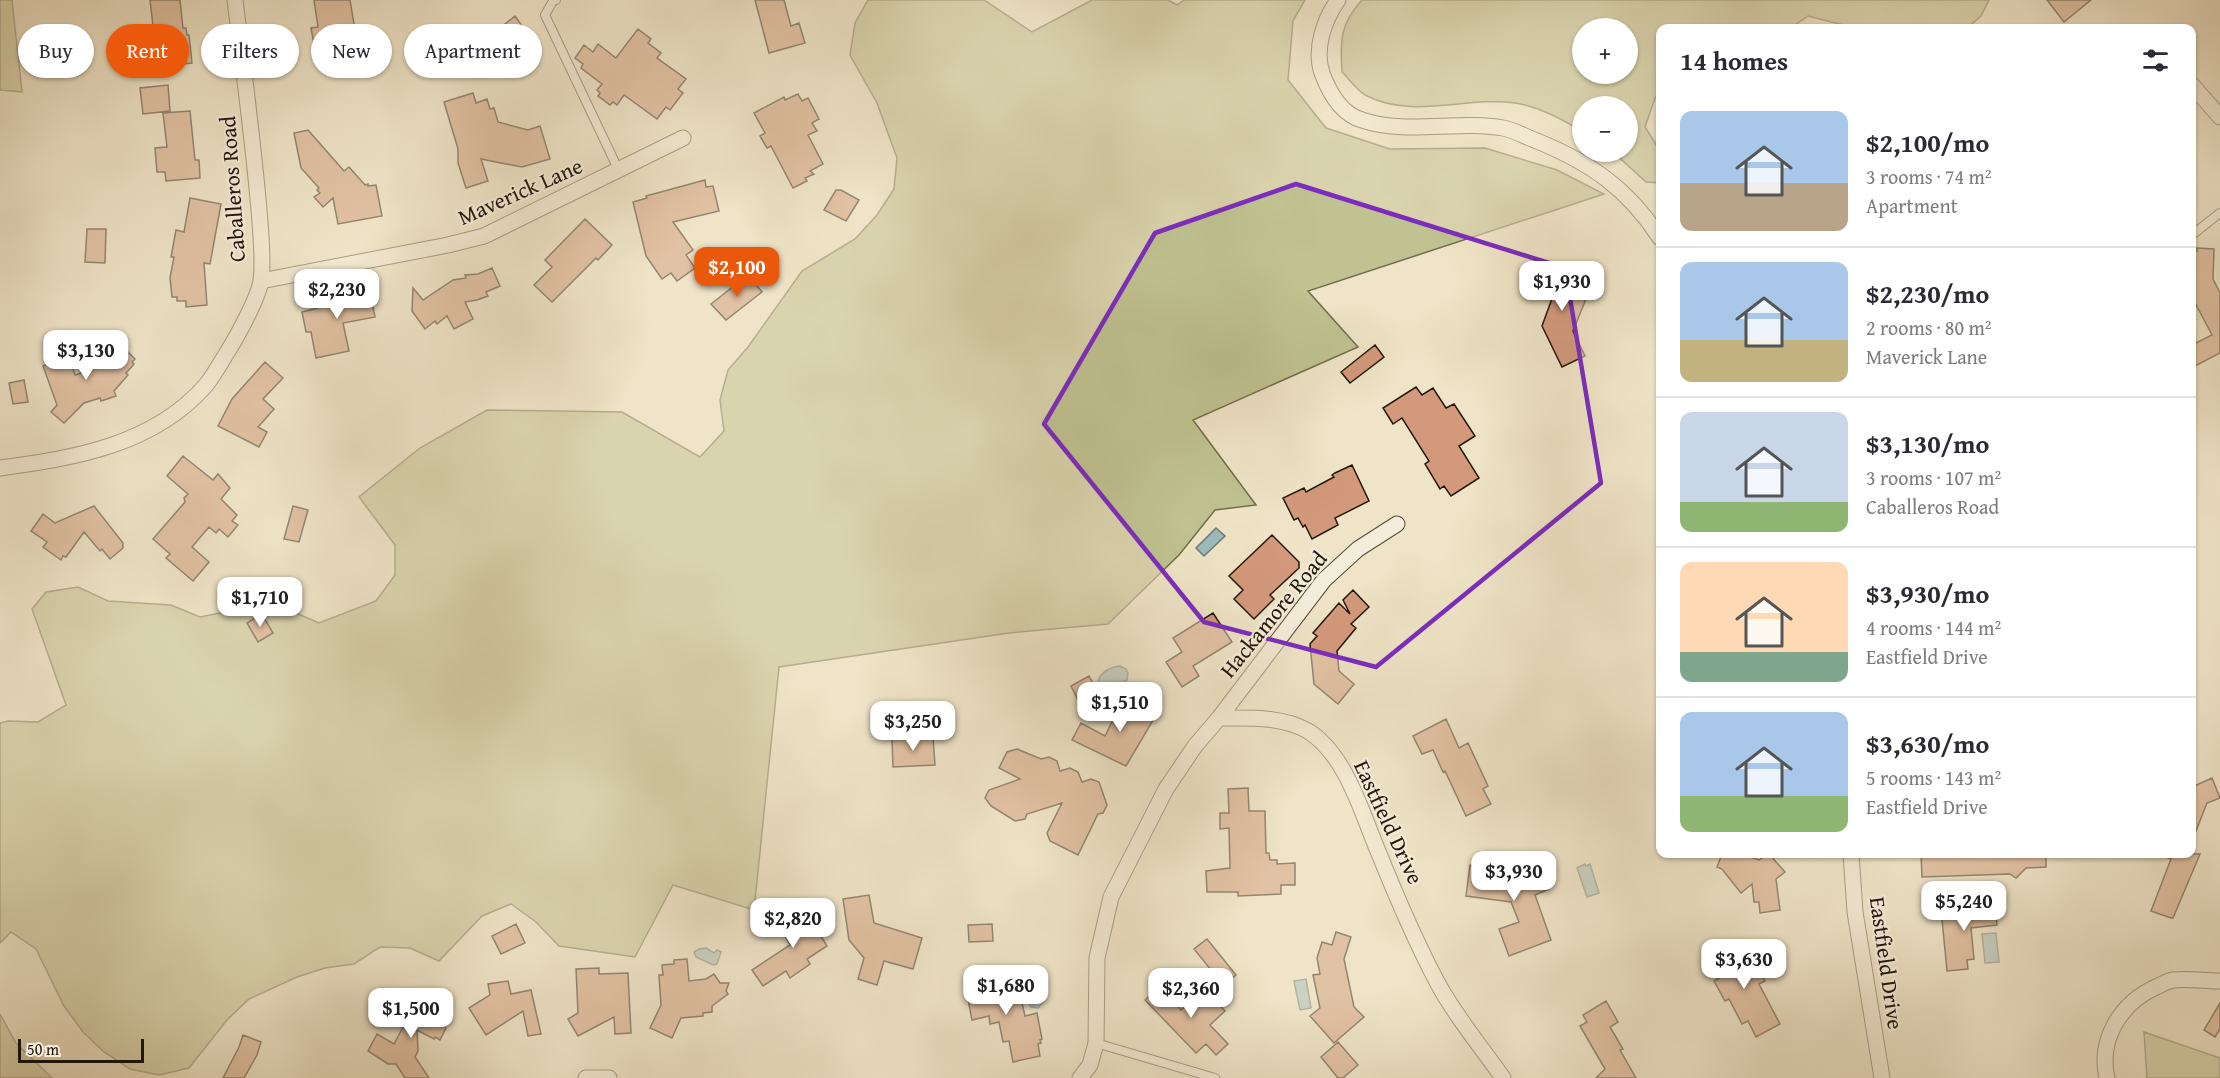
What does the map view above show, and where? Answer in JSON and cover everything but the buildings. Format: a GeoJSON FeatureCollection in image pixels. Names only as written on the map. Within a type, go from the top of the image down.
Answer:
{"type":"FeatureCollection","features":[{"type":"Feature","properties":{"kind":"street","name":"Caballeros Road"},"geometry":{"type":"LineString","coordinates":[[0,468],[102,450],[128,440],[171,417],[207,384],[239,334],[261,281],[260,228],[255,168],[235,0]]}},
{"type":"Feature","properties":{"kind":"street"},"geometry":{"type":"LineString","coordinates":[[1338,0],[1325,25],[1319,47],[1321,70],[1328,89],[1340,106],[1360,120],[1390,126],[1442,125],[1504,128],[1572,156],[1622,190],[1656,233]]}},
{"type":"Feature","properties":{"kind":"street"},"geometry":{"type":"LineString","coordinates":[[2196,90],[2220,117]]}},
{"type":"Feature","properties":{"kind":"street","name":"Maverick Lane"},"geometry":{"type":"LineString","coordinates":[[261,281],[484,236],[683,138]]}},
{"type":"Feature","properties":{"kind":"street","name":"Hackamore Road"},"geometry":{"type":"LineString","coordinates":[[1219,718],[1324,580],[1358,549],[1397,524]]}},
{"type":"Feature","properties":{"kind":"street"},"geometry":{"type":"LineString","coordinates":[[1080,1078],[1090,1065],[1096,1043],[1096,958],[1111,897],[1166,789],[1195,746],[1219,718]]}},
{"type":"Feature","properties":{"kind":"street","name":"Eastfield Drive"},"geometry":{"type":"LineString","coordinates":[[1219,718],[1259,718],[1288,723],[1309,732],[1327,747],[1347,777],[1437,982],[1503,1078]]}},
{"type":"Feature","properties":{"kind":"street","name":"Eastfield Drive"},"geometry":{"type":"LineString","coordinates":[[1851,858],[1855,912],[1882,1078]]}},
{"type":"Feature","properties":{"kind":"street"},"geometry":{"type":"LineString","coordinates":[[2108,1078],[2107,1043],[2117,1018],[2140,994],[2172,980],[2220,981]]}},
{"type":"Feature","properties":{"kind":"street"},"geometry":{"type":"LineString","coordinates":[[586,1078],[609,1078]]}},
{"type":"Feature","properties":{"kind":"lane"},"geometry":{"type":"LineString","coordinates":[[556,0],[545,15],[619,171]]}},
{"type":"Feature","properties":{"kind":"lane"},"geometry":{"type":"LineString","coordinates":[[2196,232],[2220,213]]}},
{"type":"Feature","properties":{"kind":"lane"},"geometry":{"type":"LineString","coordinates":[[1096,1043],[1215,1078]]}},
{"type":"Feature","properties":{"kind":"highlighted area"},"geometry":{"type":"Polygon","coordinates":[[[1296,184],[1565,268],[1601,483],[1376,667],[1204,622],[1044,424],[1155,233],[1296,184]]]}},
{"type":"Feature","properties":{"kind":"green space"},"geometry":{"type":"Polygon","coordinates":[[[0,0],[12,0],[18,78],[20,78],[22,92],[0,90],[0,0]]]}},
{"type":"Feature","properties":{"kind":"green space"},"geometry":{"type":"Polygon","coordinates":[[[868,0],[984,0],[1032,32],[1092,0],[1168,0],[1177,5],[1184,0],[1305,0],[1293,21],[1288,80],[1326,128],[1390,149],[1485,148],[1557,170],[1604,194],[1308,291],[1358,347],[1193,420],[1256,505],[1215,510],[1179,555],[1108,624],[1009,633],[779,667],[754,910],[673,885],[635,957],[559,946],[536,922],[511,904],[482,916],[439,961],[410,948],[380,947],[354,964],[325,968],[297,977],[249,999],[227,1020],[189,1068],[159,1075],[130,1069],[104,1052],[83,1032],[64,1006],[36,949],[11,932],[0,943],[0,723],[38,722],[66,705],[32,609],[46,592],[78,587],[108,601],[171,605],[200,617],[230,611],[258,601],[289,610],[319,623],[376,601],[395,575],[395,545],[359,497],[420,448],[487,410],[622,412],[700,457],[724,431],[720,400],[728,370],[748,347],[802,271],[855,239],[877,215],[894,189],[897,158],[877,103],[850,55],[855,23],[868,0]]]}},
{"type":"Feature","properties":{"kind":"green space"},"geometry":{"type":"Polygon","coordinates":[[[1362,0],[1989,0],[1981,16],[1972,24],[1839,24],[1808,16],[1797,24],[1656,24],[1656,97],[1645,127],[1656,145],[1656,183],[1646,182],[1624,162],[1638,162],[1638,96],[1572,96],[1572,126],[1542,110],[1515,103],[1478,102],[1420,107],[1383,102],[1365,95],[1342,72],[1341,51],[1345,25],[1362,0]]]}},
{"type":"Feature","properties":{"kind":"green space"},"geometry":{"type":"Polygon","coordinates":[[[0,1014],[16,1043],[52,1078],[0,1078],[0,1014]]]}},
{"type":"Feature","properties":{"kind":"green space"},"geometry":{"type":"Polygon","coordinates":[[[2144,1032],[2220,1058],[2220,1078],[2147,1078],[2144,1032]]]}},
{"type":"Feature","properties":{"kind":"water"},"geometry":{"type":"Polygon","coordinates":[[[1216,528],[1225,536],[1204,556],[1196,548],[1216,528]]]}},
{"type":"Feature","properties":{"kind":"water"},"geometry":{"type":"Polygon","coordinates":[[[1120,666],[1128,673],[1127,680],[1120,684],[1109,682],[1105,689],[1101,687],[1098,681],[1101,675],[1109,669],[1120,666]]]}},
{"type":"Feature","properties":{"kind":"water"},"geometry":{"type":"Polygon","coordinates":[[[1585,864],[1586,866],[1590,864],[1599,893],[1587,897],[1577,868],[1585,864]]]}},
{"type":"Feature","properties":{"kind":"water"},"geometry":{"type":"Polygon","coordinates":[[[766,905],[780,909],[783,915],[771,918],[764,926],[756,920],[766,905]]]}},
{"type":"Feature","properties":{"kind":"water"},"geometry":{"type":"Polygon","coordinates":[[[1996,933],[1999,962],[1985,963],[1982,934],[1996,933]]]}},
{"type":"Feature","properties":{"kind":"water"},"geometry":{"type":"Polygon","coordinates":[[[706,948],[714,953],[717,950],[721,952],[717,964],[713,965],[696,957],[694,952],[706,948]]]}},
{"type":"Feature","properties":{"kind":"water"},"geometry":{"type":"Polygon","coordinates":[[[1306,979],[1311,1008],[1300,1010],[1294,981],[1306,979]]]}},
{"type":"Feature","properties":{"kind":"water"},"geometry":{"type":"Polygon","coordinates":[[[1023,984],[1033,988],[1044,1001],[1038,1008],[1031,1007],[1025,996],[1018,991],[1023,984]]]}}]}
